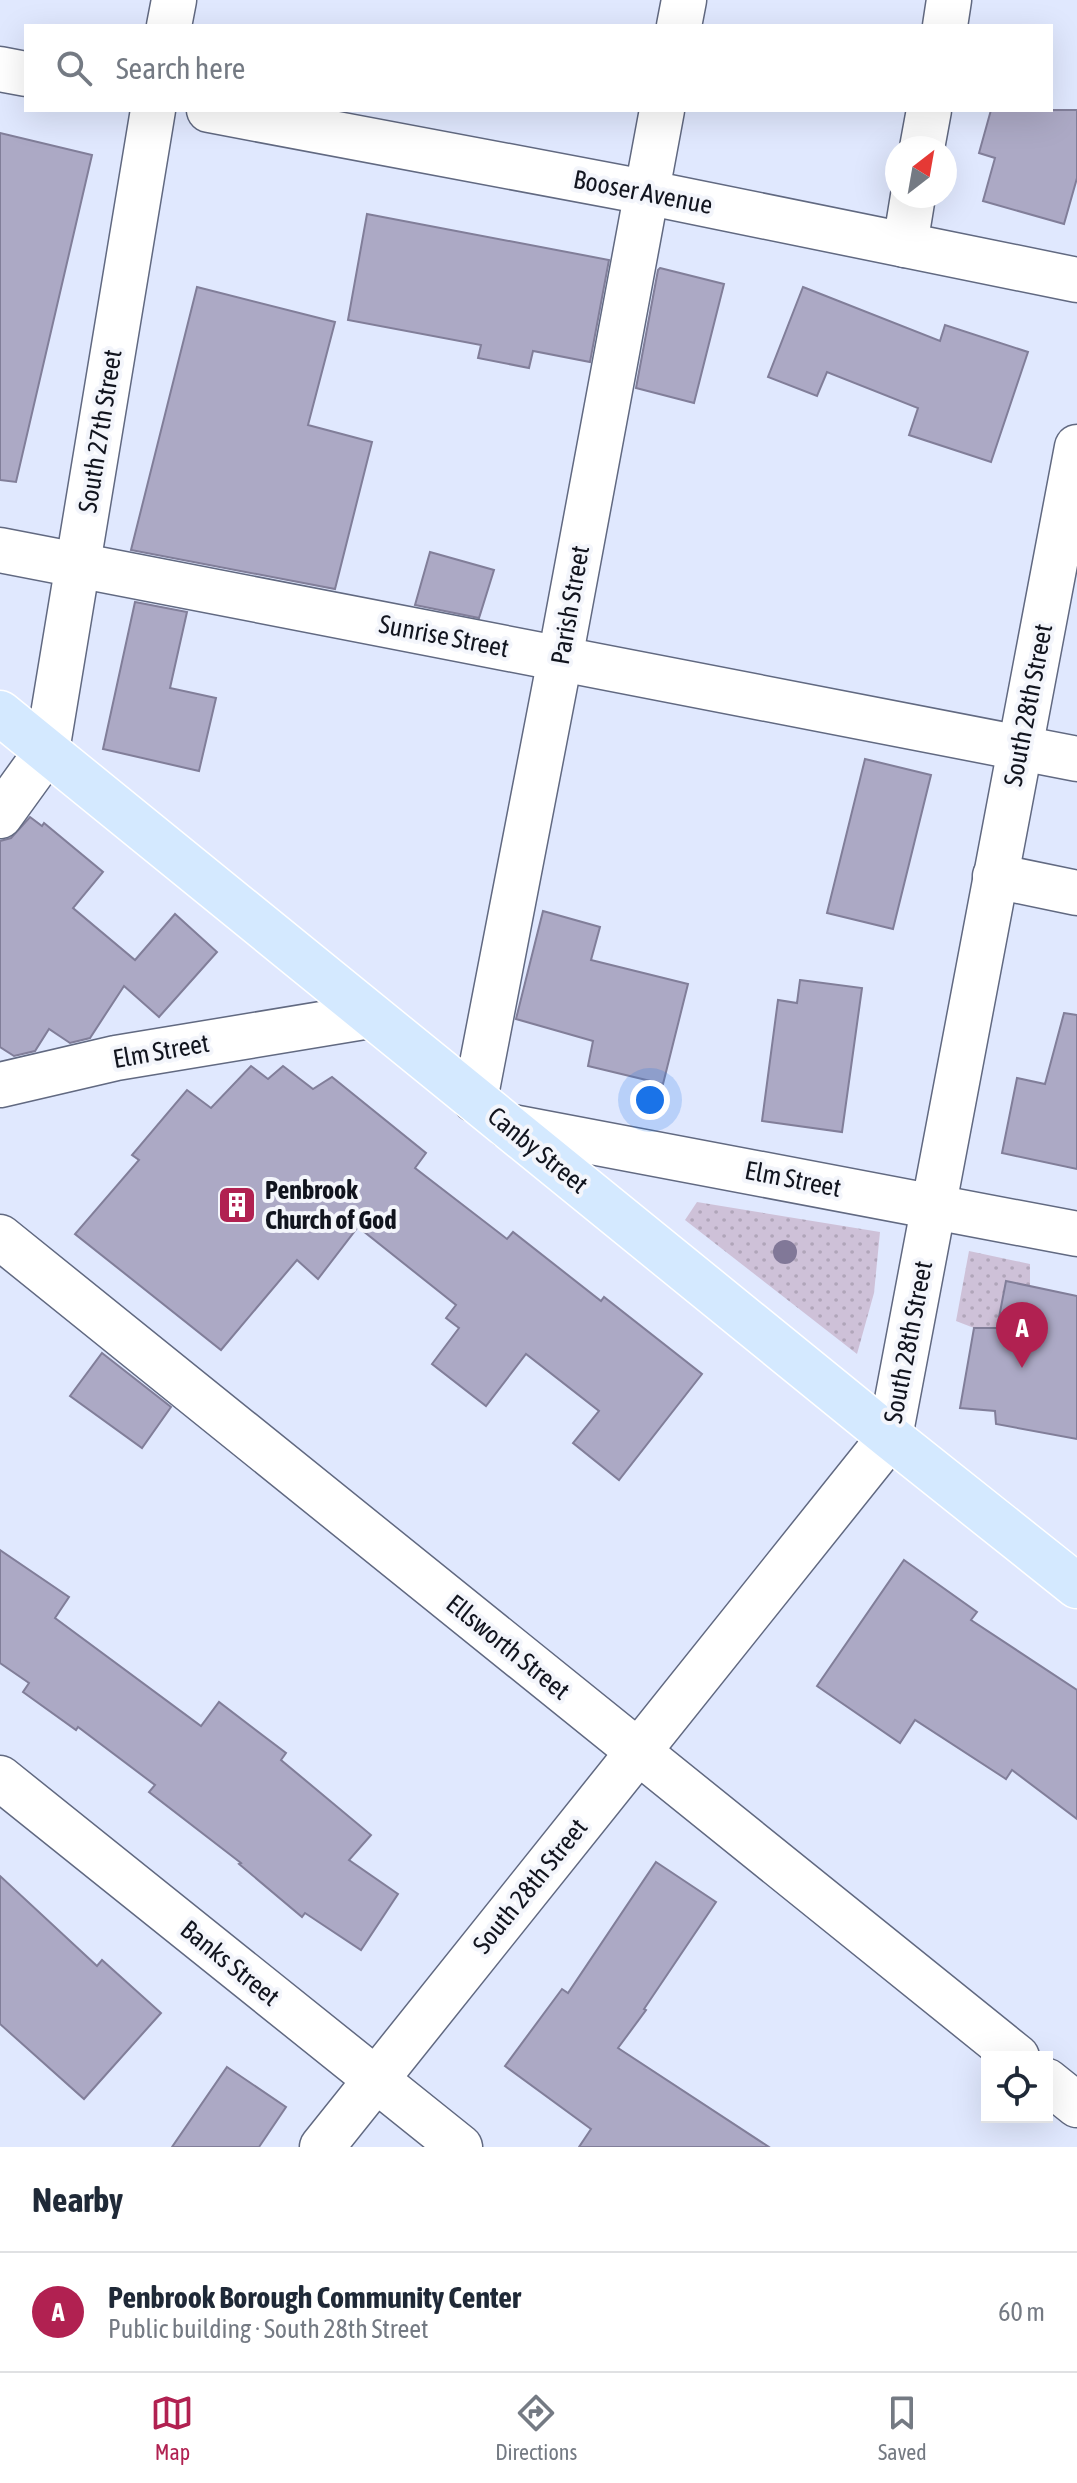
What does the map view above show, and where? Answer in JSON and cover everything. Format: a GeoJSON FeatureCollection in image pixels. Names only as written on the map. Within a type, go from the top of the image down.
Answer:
{"type":"FeatureCollection","features":[{"type":"Feature","properties":{"kind":"main road","name":"Canby Street"},"geometry":{"type":"LineString","coordinates":[[0,713],[1077,1586]]}},
{"type":"Feature","properties":{"kind":"street"},"geometry":{"type":"LineString","coordinates":[[169,24],[174,0]]}},
{"type":"Feature","properties":{"kind":"street"},"geometry":{"type":"LineString","coordinates":[[679,24],[684,0]]}},
{"type":"Feature","properties":{"kind":"street"},"geometry":{"type":"LineString","coordinates":[[945,24],[949,0]]}},
{"type":"Feature","properties":{"kind":"street"},"geometry":{"type":"LineString","coordinates":[[0,69],[24,74]]}},
{"type":"Feature","properties":{"kind":"street","name":"South 27th Street"},"geometry":{"type":"LineString","coordinates":[[47,751],[153,112]]}},
{"type":"Feature","properties":{"kind":"street","name":"Booser Avenue"},"geometry":{"type":"LineString","coordinates":[[220,112],[645,192],[1077,280]]}},
{"type":"Feature","properties":{"kind":"street","name":"Parish Street"},"geometry":{"type":"LineString","coordinates":[[492,1113],[560,659],[662,112]]}},
{"type":"Feature","properties":{"kind":"street"},"geometry":{"type":"LineString","coordinates":[[924,136],[929,112]]}},
{"type":"Feature","properties":{"kind":"street"},"geometry":{"type":"LineString","coordinates":[[905,245],[911,208]]}},
{"type":"Feature","properties":{"kind":"street","name":"South 28th Street"},"geometry":{"type":"LineString","coordinates":[[322,2147],[890,1437],[1077,447]]}},
{"type":"Feature","properties":{"kind":"street","name":"Sunrise Street"},"geometry":{"type":"LineString","coordinates":[[0,550],[1077,759]]}},
{"type":"Feature","properties":{"kind":"street"},"geometry":{"type":"LineString","coordinates":[[0,816],[47,751]]}},
{"type":"Feature","properties":{"kind":"street"},"geometry":{"type":"LineString","coordinates":[[995,876],[1077,893]]}},
{"type":"Feature","properties":{"kind":"street","name":"Elm Street"},"geometry":{"type":"LineString","coordinates":[[0,1085],[116,1058],[370,1016]]}},
{"type":"Feature","properties":{"kind":"street","name":"Elm Street"},"geometry":{"type":"LineString","coordinates":[[492,1113],[1077,1234]]}},
{"type":"Feature","properties":{"kind":"street","name":"Ellsworth Street"},"geometry":{"type":"LineString","coordinates":[[0,1237],[1010,2051]]}},
{"type":"Feature","properties":{"kind":"street","name":"Banks Street"},"geometry":{"type":"LineString","coordinates":[[0,1778],[460,2147]]}},
{"type":"Feature","properties":{"kind":"street"},"geometry":{"type":"LineString","coordinates":[[1053,2086],[1077,2105]]}},
{"type":"Feature","properties":{"kind":"shaded area"},"geometry":{"type":"Polygon","coordinates":[[[697,1202],[880,1232],[874,1293],[857,1354],[685,1220],[697,1202]]]}},
{"type":"Feature","properties":{"kind":"shaded area"},"geometry":{"type":"Polygon","coordinates":[[[969,1251],[1030,1264],[1030,1286],[1006,1281],[997,1328],[974,1328],[956,1321],[969,1251]]]}},
{"type":"Feature","properties":{"kind":"building"},"geometry":{"type":"Polygon","coordinates":[[[1077,110],[1077,178],[1064,224],[983,201],[995,158],[979,153],[990,112],[1077,110]]]}},
{"type":"Feature","properties":{"kind":"building"},"geometry":{"type":"Polygon","coordinates":[[[0,133],[92,155],[16,482],[0,480],[0,133]]]}},
{"type":"Feature","properties":{"kind":"building"},"geometry":{"type":"Polygon","coordinates":[[[367,214],[609,260],[590,362],[533,351],[529,368],[478,358],[481,345],[348,320],[367,214]]]}},
{"type":"Feature","properties":{"kind":"building"},"geometry":{"type":"Polygon","coordinates":[[[660,268],[724,284],[694,403],[636,388],[660,268]]]}},
{"type":"Feature","properties":{"kind":"building"},"geometry":{"type":"Polygon","coordinates":[[[197,287],[335,322],[308,425],[372,442],[335,589],[131,550],[197,287]]]}},
{"type":"Feature","properties":{"kind":"building"},"geometry":{"type":"Polygon","coordinates":[[[803,287],[940,341],[945,325],[1028,352],[991,462],[909,435],[918,408],[827,372],[817,396],[768,377],[803,287]]]}},
{"type":"Feature","properties":{"kind":"building"},"geometry":{"type":"Polygon","coordinates":[[[430,552],[494,570],[479,618],[415,605],[430,552]]]}},
{"type":"Feature","properties":{"kind":"building"},"geometry":{"type":"Polygon","coordinates":[[[135,602],[187,612],[170,688],[216,698],[199,771],[103,749],[135,602]]]}},
{"type":"Feature","properties":{"kind":"building"},"geometry":{"type":"Polygon","coordinates":[[[865,759],[931,775],[893,929],[827,913],[865,759]]]}},
{"type":"Feature","properties":{"kind":"building"},"geometry":{"type":"Polygon","coordinates":[[[30,817],[42,826],[44,823],[103,872],[73,908],[135,960],[175,914],[217,952],[159,1017],[124,986],[90,1038],[70,1043],[49,1029],[35,1051],[14,1056],[0,1047],[0,841],[11,838],[30,817]]]}},
{"type":"Feature","properties":{"kind":"building"},"geometry":{"type":"Polygon","coordinates":[[[543,911],[600,927],[591,960],[688,984],[663,1084],[588,1066],[593,1041],[516,1019],[543,911]]]}},
{"type":"Feature","properties":{"kind":"building"},"geometry":{"type":"Polygon","coordinates":[[[800,980],[862,988],[842,1132],[762,1121],[778,1000],[797,1003],[800,980]]]}},
{"type":"Feature","properties":{"kind":"building"},"geometry":{"type":"Polygon","coordinates":[[[1064,1013],[1077,1015],[1077,1169],[1002,1153],[1017,1078],[1045,1084],[1064,1013]]]}},
{"type":"Feature","properties":{"kind":"building"},"geometry":{"type":"Polygon","coordinates":[[[251,1066],[268,1079],[283,1066],[313,1089],[332,1077],[426,1153],[415,1168],[507,1239],[513,1232],[601,1301],[604,1297],[702,1374],[619,1480],[573,1443],[599,1411],[526,1354],[486,1406],[432,1364],[459,1328],[446,1318],[456,1305],[358,1227],[318,1279],[297,1260],[221,1350],[75,1234],[139,1160],[132,1155],[187,1090],[211,1108],[251,1066]]]}},
{"type":"Feature","properties":{"kind":"building"},"geometry":{"type":"Polygon","coordinates":[[[1006,1281],[1077,1296],[1077,1439],[996,1424],[995,1411],[960,1408],[974,1328],[997,1328],[1006,1281]]]}},
{"type":"Feature","properties":{"kind":"building"},"geometry":{"type":"Polygon","coordinates":[[[102,1353],[171,1407],[142,1448],[70,1396],[102,1353]]]}},
{"type":"Feature","properties":{"kind":"building"},"geometry":{"type":"Polygon","coordinates":[[[0,1550],[69,1597],[55,1618],[201,1726],[219,1702],[286,1753],[281,1760],[371,1835],[349,1860],[398,1894],[361,1950],[305,1913],[302,1917],[241,1863],[149,1792],[155,1785],[78,1727],[76,1730],[23,1692],[29,1683],[0,1663],[0,1550]]]}},
{"type":"Feature","properties":{"kind":"building"},"geometry":{"type":"Polygon","coordinates":[[[904,1560],[977,1612],[971,1620],[1077,1690],[1077,1819],[1012,1770],[1006,1779],[915,1720],[900,1743],[817,1686],[904,1560]]]}},
{"type":"Feature","properties":{"kind":"building"},"geometry":{"type":"Polygon","coordinates":[[[656,1862],[716,1902],[618,2048],[769,2147],[579,2147],[591,2129],[505,2066],[562,1989],[568,1993],[656,1862]]]}},
{"type":"Feature","properties":{"kind":"building"},"geometry":{"type":"Polygon","coordinates":[[[0,1876],[97,1966],[102,1960],[161,2013],[84,2099],[0,2024],[0,1876]]]}},
{"type":"Feature","properties":{"kind":"building"},"geometry":{"type":"Polygon","coordinates":[[[227,2067],[286,2107],[259,2147],[172,2147],[227,2067]]]}},
{"type":"Feature","properties":{"kind":"place","name":"Penbrook Church of God"},"geometry":{"type":"Point","coordinates":[237,1205]}},
{"type":"Feature","properties":{"kind":"place","name":"Penbrook Borough Community Center"},"geometry":{"type":"Point","coordinates":[1022,1368]}}]}
